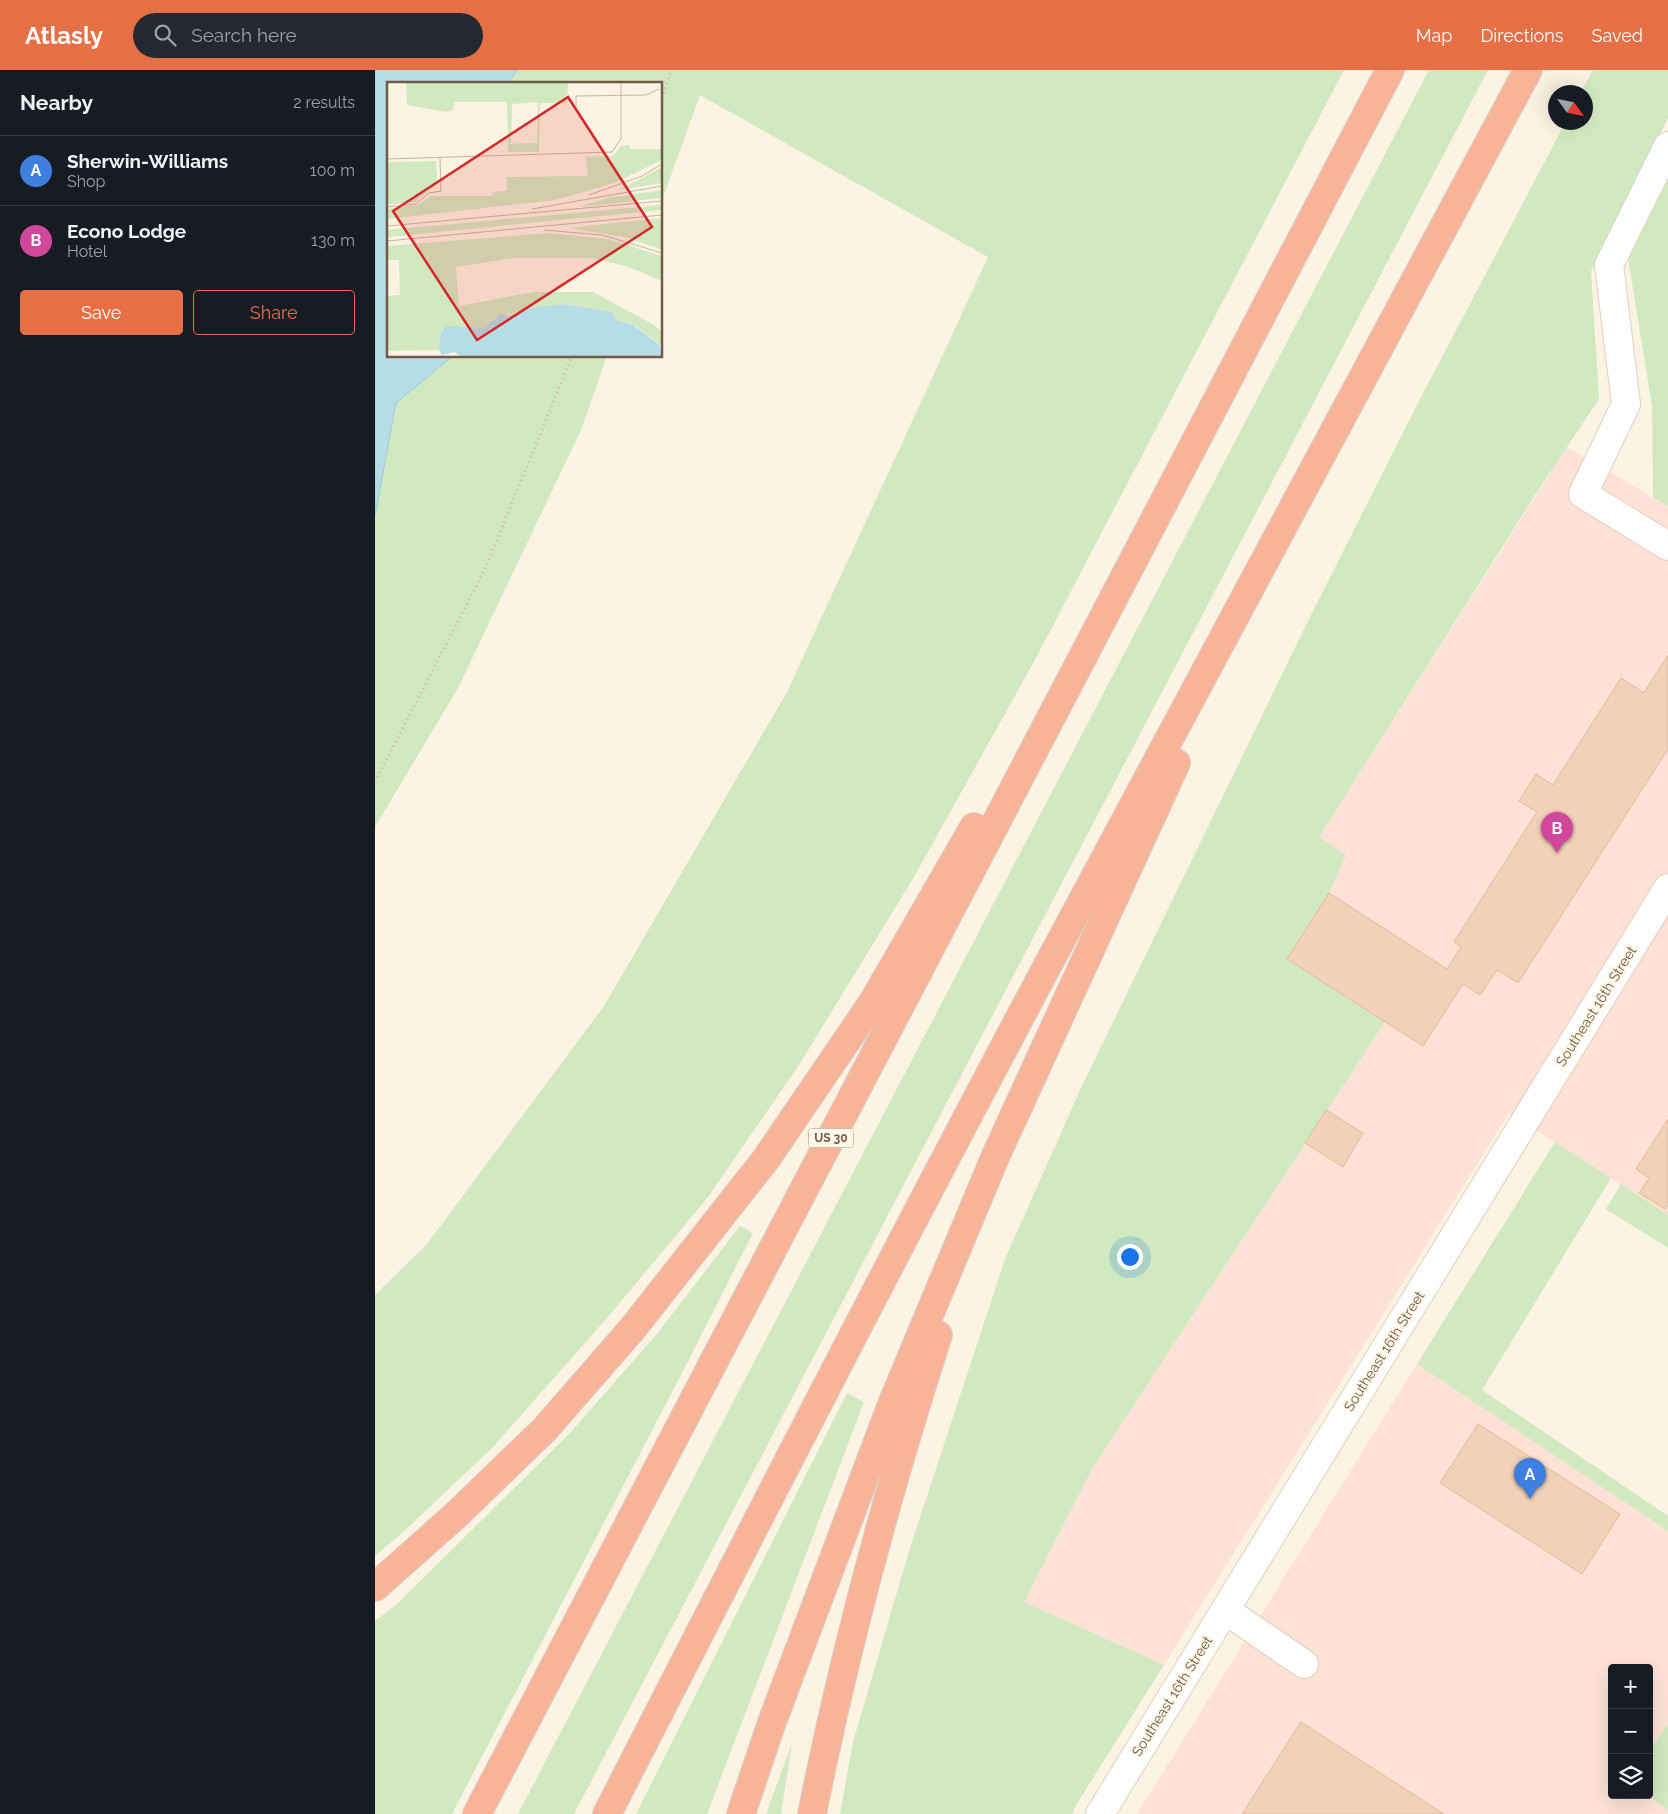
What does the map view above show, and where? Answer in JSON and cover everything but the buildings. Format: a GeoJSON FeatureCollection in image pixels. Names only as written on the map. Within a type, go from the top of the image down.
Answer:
{"type":"FeatureCollection","features":[{"type":"Feature","properties":{"kind":"highway"},"geometry":{"type":"LineString","coordinates":[[375,1586],[456,1515],[545,1428],[633,1328],[766,1159],[873,1002],[1185,462],[1390,70]]}},
{"type":"Feature","properties":{"kind":"highway"},"geometry":{"type":"LineString","coordinates":[[607,1814],[823,1394],[1012,1034],[1527,70]]}},
{"type":"Feature","properties":{"kind":"highway","name":"US 30"},"geometry":{"type":"LineString","coordinates":[[477,1814],[1185,462]]}},
{"type":"Feature","properties":{"kind":"highway"},"geometry":{"type":"LineString","coordinates":[[741,1814],[772,1722],[892,1404],[996,1155],[1286,521]]}},
{"type":"Feature","properties":{"kind":"highway"},"geometry":{"type":"LineString","coordinates":[[812,1814],[852,1636],[911,1421],[996,1155]]}},
{"type":"Feature","properties":{"kind":"street"},"geometry":{"type":"LineString","coordinates":[[1668,146],[1609,264],[1626,404],[1583,494],[1668,546]]}},
{"type":"Feature","properties":{"kind":"street","name":"Southeast 16th Street"},"geometry":{"type":"LineString","coordinates":[[1100,1814],[1668,888]]}},
{"type":"Feature","properties":{"kind":"street"},"geometry":{"type":"LineString","coordinates":[[1225,1610],[1304,1664]]}},
{"type":"Feature","properties":{"kind":"path"},"geometry":{"type":"LineString","coordinates":[[663,96],[671,70]]}},
{"type":"Feature","properties":{"kind":"path"},"geometry":{"type":"LineString","coordinates":[[375,782],[485,569],[571,358]]}},
{"type":"Feature","properties":{"kind":"shaded area"},"geometry":{"type":"Polygon","coordinates":[[[1567,447],[1668,506],[1668,1215],[1509,1113],[1164,1665],[1023,1602],[1093,1467],[1385,1022],[1287,959],[1319,837],[1567,447]]]}},
{"type":"Feature","properties":{"kind":"shaded area"},"geometry":{"type":"Polygon","coordinates":[[[1417,1364],[1668,1531],[1668,1723],[1653,1745],[1653,1664],[1608,1664],[1608,1799],[1653,1799],[1668,1810],[1668,1814],[1137,1814],[1417,1364]]]}},
{"type":"Feature","properties":{"kind":"green space"},"geometry":{"type":"Polygon","coordinates":[[[518,70],[1344,70],[1037,656],[914,877],[799,1065],[708,1197],[607,1318],[492,1448],[375,1556],[375,1295],[427,1244],[604,1006],[787,692],[988,257],[700,95],[663,197],[663,82],[508,82],[518,70]]]}},
{"type":"Feature","properties":{"kind":"green space"},"geometry":{"type":"Polygon","coordinates":[[[1429,70],[1488,70],[574,1814],[518,1814],[1429,70]]]}},
{"type":"Feature","properties":{"kind":"green space"},"geometry":{"type":"Polygon","coordinates":[[[1593,70],[1668,70],[1668,118],[1591,271],[1599,399],[1537,492],[1319,837],[1346,855],[1329,893],[1287,959],[1385,1022],[1093,1467],[1024,1602],[1164,1665],[1072,1814],[840,1814],[853,1742],[910,1548],[1005,1259],[1081,1088],[1306,625],[1420,399],[1561,130],[1593,130],[1593,85],[1585,85],[1593,70]]]}},
{"type":"Feature","properties":{"kind":"green space"},"geometry":{"type":"Polygon","coordinates":[[[1668,180],[1668,506],[1653,497],[1652,406],[1628,258],[1668,180]]]}},
{"type":"Feature","properties":{"kind":"green space"},"geometry":{"type":"Polygon","coordinates":[[[451,358],[606,358],[581,430],[458,688],[375,827],[375,516],[396,403],[451,358]]]}},
{"type":"Feature","properties":{"kind":"green space"},"geometry":{"type":"Polygon","coordinates":[[[1555,1142],[1611,1178],[1482,1390],[1668,1516],[1668,1531],[1417,1364],[1555,1142]]]}},
{"type":"Feature","properties":{"kind":"green space"},"geometry":{"type":"Polygon","coordinates":[[[1621,1184],[1668,1215],[1668,1248],[1606,1209],[1621,1184]]]}},
{"type":"Feature","properties":{"kind":"green space"},"geometry":{"type":"Polygon","coordinates":[[[740,1226],[753,1233],[452,1814],[375,1814],[375,1621],[397,1604],[570,1433],[656,1335],[740,1226]]]}},
{"type":"Feature","properties":{"kind":"green space"},"geometry":{"type":"Polygon","coordinates":[[[847,1393],[864,1402],[707,1814],[636,1814],[847,1393]]]}},
{"type":"Feature","properties":{"kind":"green space"},"geometry":{"type":"Polygon","coordinates":[[[1668,1723],[1668,1810],[1653,1799],[1653,1745],[1668,1723]]]}},
{"type":"Feature","properties":{"kind":"green space"},"geometry":{"type":"Polygon","coordinates":[[[792,1743],[781,1814],[766,1814],[792,1743]]]}},
{"type":"Feature","properties":{"kind":"water"},"geometry":{"type":"Polygon","coordinates":[[[375,70],[518,70],[508,82],[387,82],[387,358],[451,358],[396,403],[375,516],[375,70]]]}},
{"type":"Feature","properties":{"kind":"place","name":"Econo Lodge"},"geometry":{"type":"Point","coordinates":[1557,853]}},
{"type":"Feature","properties":{"kind":"place","name":"Sherwin-Williams"},"geometry":{"type":"Point","coordinates":[1530,1499]}}]}
